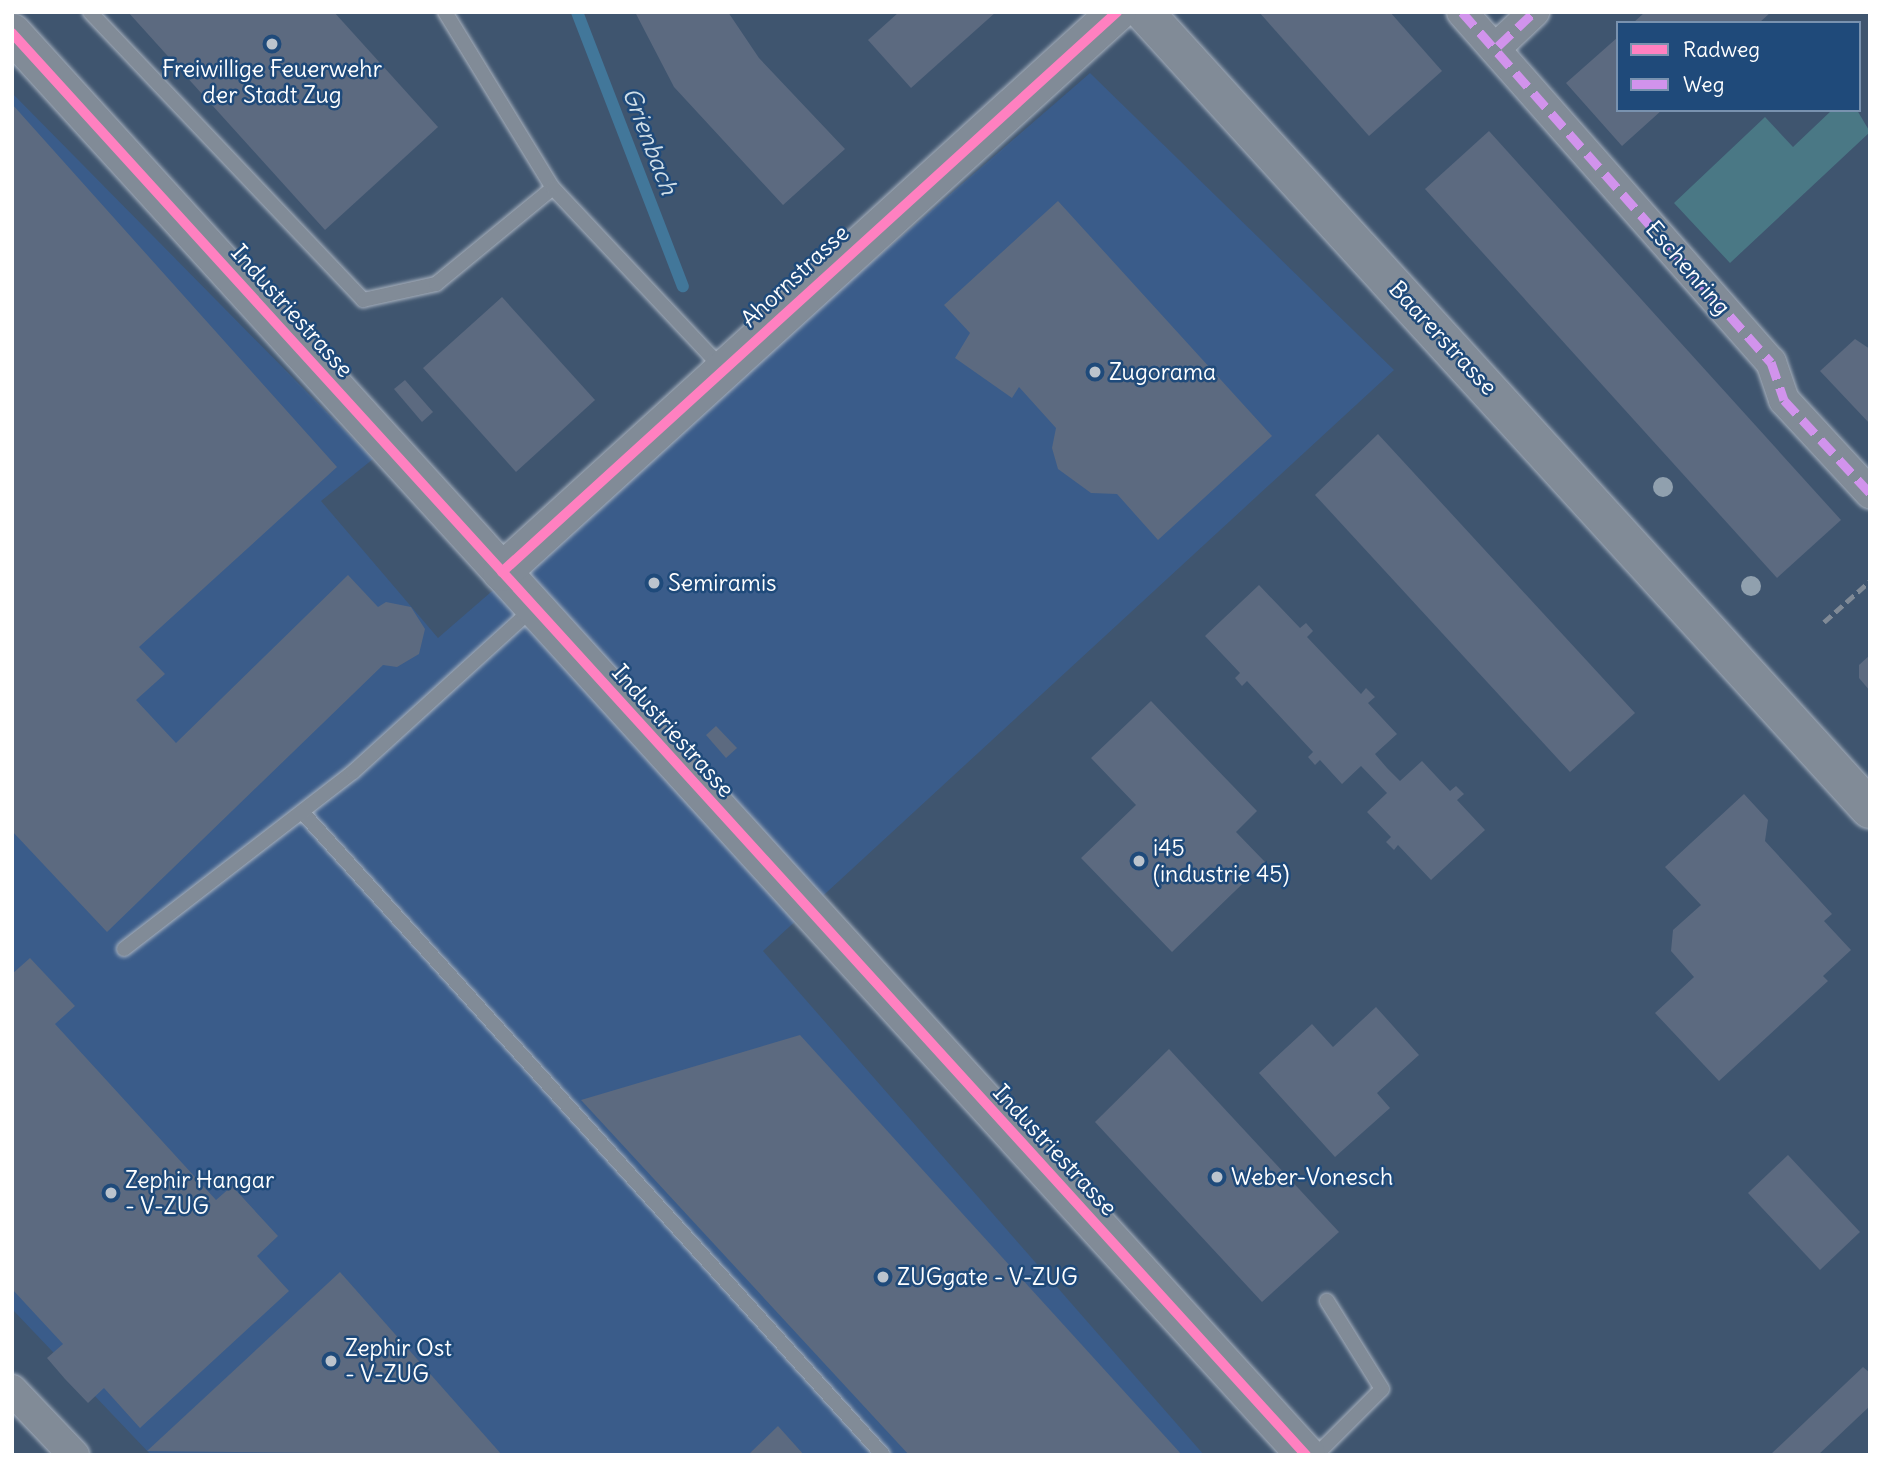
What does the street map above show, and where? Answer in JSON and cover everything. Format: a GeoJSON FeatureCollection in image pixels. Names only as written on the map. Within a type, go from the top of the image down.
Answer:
{"type":"FeatureCollection","features":[{"type":"Feature","properties":{"kind":"street","name":"Ahornstrasse"},"geometry":{"type":"LineString","coordinates":[[502,572],[1117,12]]}},
{"type":"Feature","properties":{"kind":"street","name":"Baarerstrasse"},"geometry":{"type":"LineString","coordinates":[[1144,12],[1870,809]]}},
{"type":"Feature","properties":{"kind":"street","name":"Eschenring"},"geometry":{"type":"LineString","coordinates":[[1462,12],[1498,46],[1523,84],[1771,362],[1784,400],[1870,493]]}},
{"type":"Feature","properties":{"kind":"street"},"geometry":{"type":"LineString","coordinates":[[1498,46],[1534,12]]}},
{"type":"Feature","properties":{"kind":"street","name":"Industriestrasse"},"geometry":{"type":"LineString","coordinates":[[12,33],[1306,1455]]}},
{"type":"Feature","properties":{"kind":"street"},"geometry":{"type":"LineString","coordinates":[[12,1390],[74,1455]]}},
{"type":"Feature","properties":{"kind":"lane"},"geometry":{"type":"LineString","coordinates":[[90,12],[363,300],[436,284],[553,188]]}},
{"type":"Feature","properties":{"kind":"lane"},"geometry":{"type":"LineString","coordinates":[[445,12],[553,188],[725,371]]}},
{"type":"Feature","properties":{"kind":"lane"},"geometry":{"type":"LineString","coordinates":[[124,949],[303,813],[534,607]]}},
{"type":"Feature","properties":{"kind":"lane"},"geometry":{"type":"LineString","coordinates":[[303,813],[883,1455]]}},
{"type":"Feature","properties":{"kind":"lane"},"geometry":{"type":"LineString","coordinates":[[1316,1455],[1382,1389],[1327,1301]]}},
{"type":"Feature","properties":{"kind":"shaded area"},"geometry":{"type":"Polygon","coordinates":[[[1090,73],[1394,370],[763,951],[1204,1455],[151,1455],[12,1309],[12,93],[373,459],[321,501],[438,638],[1090,73]]]}},
{"type":"Feature","properties":{"kind":"green space"},"geometry":{"type":"Polygon","coordinates":[[[1830,112],[1858,112],[1870,132],[1730,263],[1674,203],[1765,117],[1793,147],[1830,112]]]}},
{"type":"Feature","properties":{"kind":"building"},"geometry":{"type":"Polygon","coordinates":[[[128,12],[334,12],[438,127],[325,230],[128,12]]]}},
{"type":"Feature","properties":{"kind":"building"},"geometry":{"type":"Polygon","coordinates":[[[635,12],[728,12],[759,58],[845,149],[783,205],[674,87],[635,12]]]}},
{"type":"Feature","properties":{"kind":"building"},"geometry":{"type":"Polygon","coordinates":[[[899,12],[996,12],[911,88],[868,40],[899,12]]]}},
{"type":"Feature","properties":{"kind":"building"},"geometry":{"type":"Polygon","coordinates":[[[1259,12],[1390,12],[1442,71],[1369,136],[1259,12]]]}},
{"type":"Feature","properties":{"kind":"building"},"geometry":{"type":"Polygon","coordinates":[[[1645,12],[1771,12],[1761,21],[1635,21],[1645,12]]]}},
{"type":"Feature","properties":{"kind":"building"},"geometry":{"type":"Polygon","coordinates":[[[1616,39],[1616,112],[1660,112],[1622,146],[1566,83],[1616,39]]]}},
{"type":"Feature","properties":{"kind":"building"},"geometry":{"type":"Polygon","coordinates":[[[12,104],[337,467],[139,647],[165,674],[136,700],[176,743],[348,575],[378,607],[386,602],[411,607],[425,629],[419,654],[397,667],[383,665],[107,932],[12,831],[12,104]]]}},
{"type":"Feature","properties":{"kind":"building"},"geometry":{"type":"Polygon","coordinates":[[[1489,131],[1841,520],[1777,578],[1425,189],[1489,131]]]}},
{"type":"Feature","properties":{"kind":"building","name":"Zugorama"},"geometry":{"type":"Polygon","coordinates":[[[1058,201],[1272,436],[1158,540],[1117,494],[1091,493],[1058,469],[1052,448],[1056,428],[1019,387],[1012,398],[955,358],[970,333],[944,305],[1058,201]]]}},
{"type":"Feature","properties":{"kind":"building"},"geometry":{"type":"Polygon","coordinates":[[[502,297],[595,400],[516,472],[423,368],[502,297]]]}},
{"type":"Feature","properties":{"kind":"building"},"geometry":{"type":"Polygon","coordinates":[[[1855,339],[1870,349],[1870,424],[1820,371],[1855,339]]]}},
{"type":"Feature","properties":{"kind":"building"},"geometry":{"type":"Polygon","coordinates":[[[405,380],[433,412],[422,422],[394,389],[405,380]]]}},
{"type":"Feature","properties":{"kind":"building"},"geometry":{"type":"Polygon","coordinates":[[[1378,434],[1635,713],[1570,772],[1315,495],[1378,434]]]}},
{"type":"Feature","properties":{"kind":"building"},"geometry":{"type":"Polygon","coordinates":[[[1259,585],[1300,628],[1306,623],[1313,631],[1307,637],[1361,694],[1366,688],[1375,697],[1368,703],[1397,734],[1375,754],[1387,768],[1400,781],[1422,761],[1450,791],[1456,786],[1464,794],[1457,800],[1485,830],[1431,880],[1398,845],[1394,850],[1386,842],[1391,837],[1367,812],[1387,793],[1361,766],[1342,784],[1320,760],[1315,765],[1308,757],[1313,752],[1247,681],[1242,686],[1235,678],[1240,673],[1205,636],[1259,585]]]}},
{"type":"Feature","properties":{"kind":"building"},"geometry":{"type":"Polygon","coordinates":[[[1870,655],[1870,691],[1859,678],[1859,665],[1870,655]]]}},
{"type":"Feature","properties":{"kind":"building"},"geometry":{"type":"Polygon","coordinates":[[[1151,701],[1257,811],[1236,832],[1265,862],[1172,952],[1081,858],[1136,805],[1091,758],[1151,701]]]}},
{"type":"Feature","properties":{"kind":"building"},"geometry":{"type":"Polygon","coordinates":[[[716,726],[737,748],[726,758],[706,735],[716,726]]]}},
{"type":"Feature","properties":{"kind":"building"},"geometry":{"type":"Polygon","coordinates":[[[1744,794],[1768,820],[1765,841],[1832,914],[1824,921],[1851,950],[1823,976],[1828,981],[1719,1081],[1655,1013],[1694,977],[1671,951],[1673,930],[1701,905],[1665,867],[1744,794]]]}},
{"type":"Feature","properties":{"kind":"building","name":"Zephir Hangar - V-ZUG"},"geometry":{"type":"Polygon","coordinates":[[[30,958],[75,1006],[55,1024],[216,1200],[232,1186],[278,1236],[257,1256],[289,1291],[140,1428],[104,1388],[88,1403],[65,1379],[47,1358],[63,1344],[12,1289],[12,974],[30,958]]]}},
{"type":"Feature","properties":{"kind":"building"},"geometry":{"type":"Polygon","coordinates":[[[1376,1007],[1419,1055],[1377,1093],[1390,1108],[1335,1157],[1259,1073],[1312,1024],[1333,1047],[1376,1007]]]}},
{"type":"Feature","properties":{"kind":"building","name":"ZUGgate - V-ZUG"},"geometry":{"type":"Polygon","coordinates":[[[800,1035],[1182,1455],[909,1455],[581,1100],[800,1035]]]}},
{"type":"Feature","properties":{"kind":"building","name":"Weber-Vonesch"},"geometry":{"type":"Polygon","coordinates":[[[1169,1049],[1339,1232],[1262,1302],[1095,1122],[1169,1049]]]}},
{"type":"Feature","properties":{"kind":"building"},"geometry":{"type":"Polygon","coordinates":[[[1788,1155],[1860,1232],[1820,1270],[1748,1193],[1788,1155]]]}},
{"type":"Feature","properties":{"kind":"building","name":"Zephir Ost - V-ZUG"},"geometry":{"type":"Polygon","coordinates":[[[340,1272],[502,1455],[147,1451],[340,1272]]]}},
{"type":"Feature","properties":{"kind":"building"},"geometry":{"type":"Polygon","coordinates":[[[1863,1367],[1870,1373],[1870,1406],[1818,1455],[1770,1455],[1863,1367]]]}},
{"type":"Feature","properties":{"kind":"building"},"geometry":{"type":"Polygon","coordinates":[[[778,1426],[804,1455],[748,1455],[778,1426]]]}},
{"type":"Feature","properties":{"kind":"waterway","name":"Grienbach"},"geometry":{"type":"LineString","coordinates":[[577,12],[683,286]]}},
{"type":"Feature","properties":{"kind":"railway"},"geometry":{"type":"LineString","coordinates":[[1824,622],[1870,581]]}},
{"type":"Feature","properties":{"kind":"marked path"},"geometry":{"type":"LineString","coordinates":[[1462,12],[1771,362],[1784,400],[1870,493]]}},
{"type":"Feature","properties":{"kind":"marked path"},"geometry":{"type":"LineString","coordinates":[[1498,46],[1534,12]]}},
{"type":"Feature","properties":{"kind":"cycle path"},"geometry":{"type":"LineString","coordinates":[[502,572],[1117,12]]}},
{"type":"Feature","properties":{"kind":"cycle path"},"geometry":{"type":"LineString","coordinates":[[12,33],[1306,1455]]}},
{"type":"Feature","properties":{"kind":"place","name":"Freiwillige Feuerwehr der Stadt Zug"},"geometry":{"type":"Point","coordinates":[272,44]}},
{"type":"Feature","properties":{"kind":"place","name":"Zugorama"},"geometry":{"type":"Point","coordinates":[1095,372]}},
{"type":"Feature","properties":{"kind":"place","name":"Semiramis"},"geometry":{"type":"Point","coordinates":[654,583]}},
{"type":"Feature","properties":{"kind":"place","name":"i45 (industrie 45)"},"geometry":{"type":"Point","coordinates":[1139,861]}},
{"type":"Feature","properties":{"kind":"place","name":"Weber-Vonesch"},"geometry":{"type":"Point","coordinates":[1217,1177]}},
{"type":"Feature","properties":{"kind":"place","name":"Zephir Hangar - V-ZUG"},"geometry":{"type":"Point","coordinates":[111,1193]}},
{"type":"Feature","properties":{"kind":"place","name":"ZUGgate - V-ZUG"},"geometry":{"type":"Point","coordinates":[883,1277]}},
{"type":"Feature","properties":{"kind":"place","name":"Zephir Ost - V-ZUG"},"geometry":{"type":"Point","coordinates":[331,1361]}}]}
